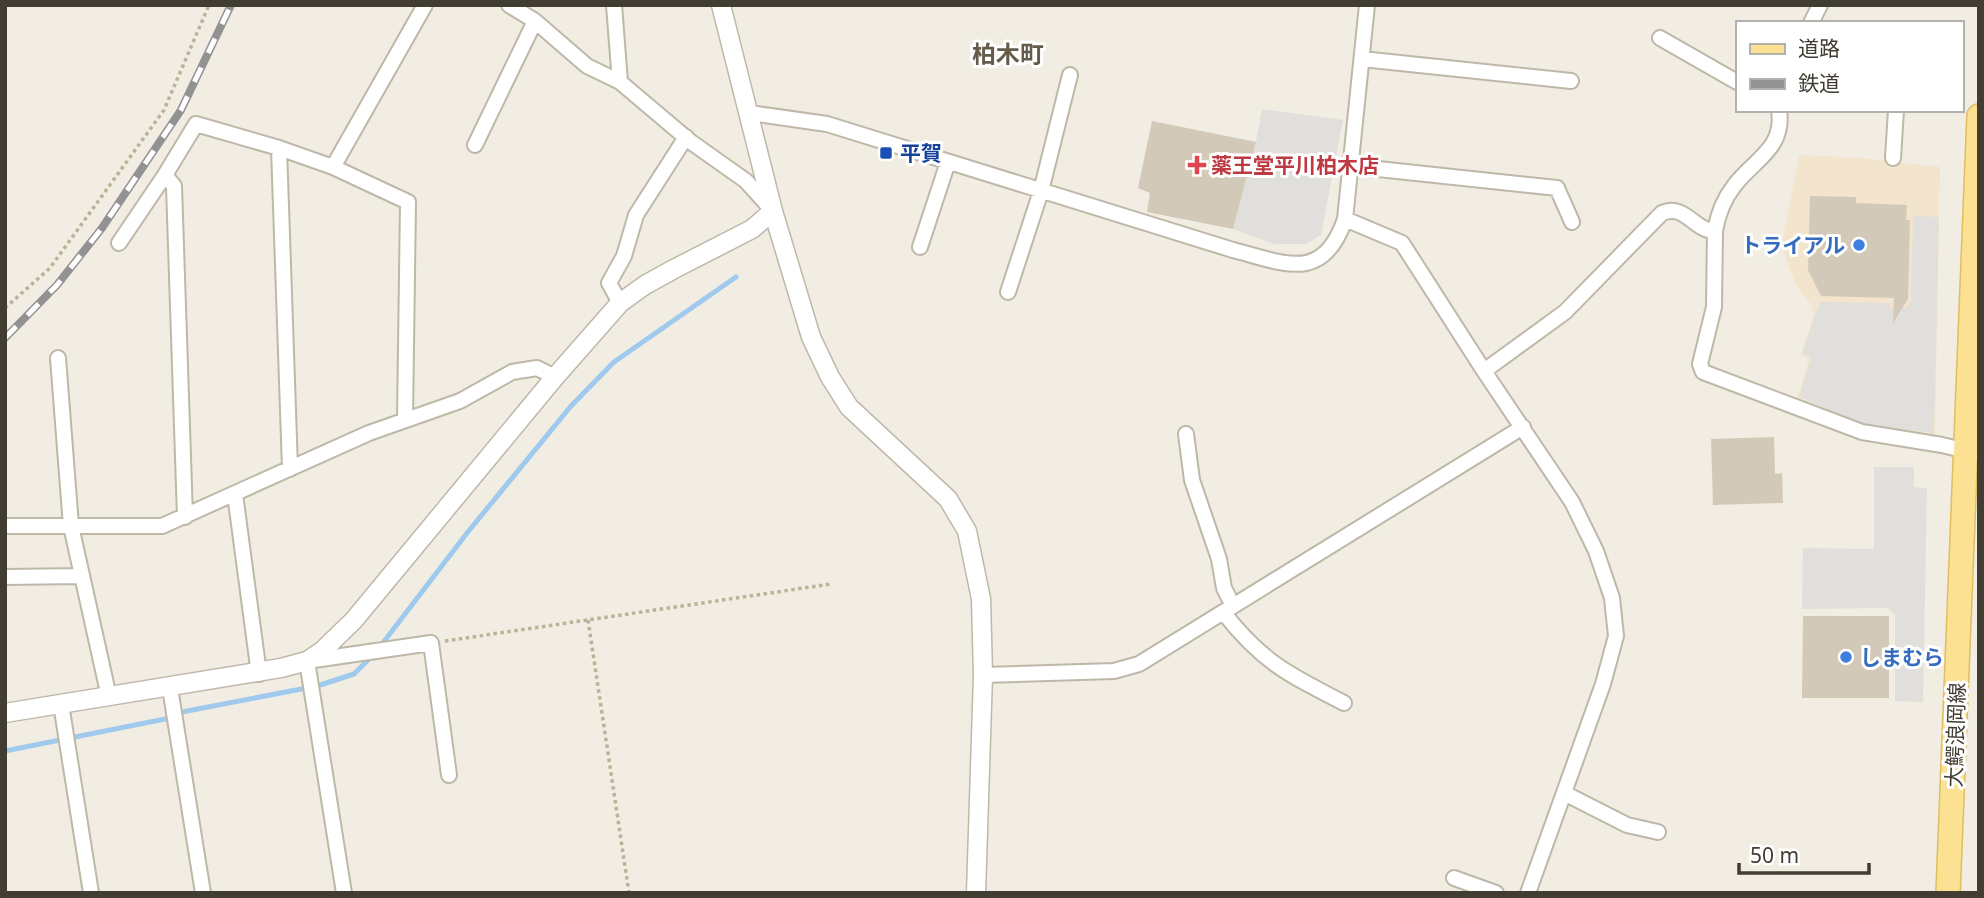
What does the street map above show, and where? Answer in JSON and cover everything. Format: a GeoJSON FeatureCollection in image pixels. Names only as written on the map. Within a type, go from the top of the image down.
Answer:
{"type":"FeatureCollection","features":[{"type":"Feature","properties":{"kind":"main road","name":"大鰐浪岡線"},"geometry":{"type":"LineString","coordinates":[[1948,893],[1972,452],[1979,116]]}},
{"type":"Feature","properties":{"kind":"street"},"geometry":{"type":"LineString","coordinates":[[333,167],[425,5]]}},
{"type":"Feature","properties":{"kind":"street"},"geometry":{"type":"LineString","coordinates":[[509,5],[535,21],[587,66],[620,82],[686,137],[746,181],[773,211]]}},
{"type":"Feature","properties":{"kind":"street"},"geometry":{"type":"LineString","coordinates":[[614,5],[620,82]]}},
{"type":"Feature","properties":{"kind":"street"},"geometry":{"type":"LineString","coordinates":[[721,5],[773,211],[811,337],[830,377],[849,407],[947,499],[967,531],[981,599],[983,675],[976,893]]}},
{"type":"Feature","properties":{"kind":"street"},"geometry":{"type":"LineString","coordinates":[[750,113],[827,124],[1233,250],[1296,265],[1318,260],[1338,238],[1345,219],[1367,5]]}},
{"type":"Feature","properties":{"kind":"street"},"geometry":{"type":"LineString","coordinates":[[1812,21],[1820,5]]}},
{"type":"Feature","properties":{"kind":"street"},"geometry":{"type":"LineString","coordinates":[[475,145],[535,21]]}},
{"type":"Feature","properties":{"kind":"street"},"geometry":{"type":"LineString","coordinates":[[1660,38],[1736,81]]}},
{"type":"Feature","properties":{"kind":"street"},"geometry":{"type":"LineString","coordinates":[[1362,59],[1571,81]]}},
{"type":"Feature","properties":{"kind":"street"},"geometry":{"type":"LineString","coordinates":[[1008,292],[1041,191],[1070,75]]}},
{"type":"Feature","properties":{"kind":"street"},"geometry":{"type":"LineString","coordinates":[[1779,112],[1774,146],[1734,186],[1719,211],[1715,231],[1714,307],[1700,364],[1703,372],[1862,432],[1972,452]]}},
{"type":"Feature","properties":{"kind":"street"},"geometry":{"type":"LineString","coordinates":[[1893,158],[1895,112]]}},
{"type":"Feature","properties":{"kind":"street"},"geometry":{"type":"LineString","coordinates":[[120,243],[197,124],[333,167],[408,202],[405,419]]}},
{"type":"Feature","properties":{"kind":"street"},"geometry":{"type":"LineString","coordinates":[[620,303],[609,284],[624,256],[636,215],[686,137]]}},
{"type":"Feature","properties":{"kind":"street"},"geometry":{"type":"LineString","coordinates":[[279,148],[290,469]]}},
{"type":"Feature","properties":{"kind":"street"},"geometry":{"type":"LineString","coordinates":[[919,247],[948,162]]}},
{"type":"Feature","properties":{"kind":"street"},"geometry":{"type":"LineString","coordinates":[[1350,166],[1557,188],[1572,222]]}},
{"type":"Feature","properties":{"kind":"street"},"geometry":{"type":"LineString","coordinates":[[165,175],[174,186],[185,517]]}},
{"type":"Feature","properties":{"kind":"street"},"geometry":{"type":"LineString","coordinates":[[1484,371],[1565,312],[1662,214],[1671,209],[1681,211],[1706,231],[1715,231]]}},
{"type":"Feature","properties":{"kind":"street"},"geometry":{"type":"LineString","coordinates":[[307,661],[354,620],[555,377],[620,303],[645,285],[752,229],[773,211]]}},
{"type":"Feature","properties":{"kind":"street"},"geometry":{"type":"LineString","coordinates":[[1345,219],[1402,243],[1572,502],[1596,551],[1612,598],[1616,636],[1603,684],[1528,893]]}},
{"type":"Feature","properties":{"kind":"street"},"geometry":{"type":"LineString","coordinates":[[58,358],[71,526],[109,697]]}},
{"type":"Feature","properties":{"kind":"street"},"geometry":{"type":"LineString","coordinates":[[5,526],[162,526],[405,419],[460,401],[512,372],[537,369],[555,377]]}},
{"type":"Feature","properties":{"kind":"street"},"geometry":{"type":"LineString","coordinates":[[983,675],[1114,671],[1139,664],[1523,427]]}},
{"type":"Feature","properties":{"kind":"street"},"geometry":{"type":"LineString","coordinates":[[1186,434],[1192,480],[1219,559],[1228,609],[1242,636],[1288,675],[1344,703]]}},
{"type":"Feature","properties":{"kind":"street"},"geometry":{"type":"LineString","coordinates":[[235,494],[259,674]]}},
{"type":"Feature","properties":{"kind":"street"},"geometry":{"type":"LineString","coordinates":[[5,577],[82,576]]}},
{"type":"Feature","properties":{"kind":"street"},"geometry":{"type":"LineString","coordinates":[[5,713],[259,674],[307,661],[431,643],[449,775]]}},
{"type":"Feature","properties":{"kind":"street"},"geometry":{"type":"LineString","coordinates":[[307,661],[344,893]]}},
{"type":"Feature","properties":{"kind":"street"},"geometry":{"type":"LineString","coordinates":[[170,688],[203,893]]}},
{"type":"Feature","properties":{"kind":"street"},"geometry":{"type":"LineString","coordinates":[[61,704],[91,893]]}},
{"type":"Feature","properties":{"kind":"street"},"geometry":{"type":"LineString","coordinates":[[1564,793],[1627,825],[1658,832]]}},
{"type":"Feature","properties":{"kind":"street"},"geometry":{"type":"LineString","coordinates":[[1454,878],[1496,893]]}},
{"type":"Feature","properties":{"kind":"path"},"geometry":{"type":"LineString","coordinates":[[5,308],[50,268],[164,110],[209,5]]}},
{"type":"Feature","properties":{"kind":"path"},"geometry":{"type":"LineString","coordinates":[[431,643],[831,584]]}},
{"type":"Feature","properties":{"kind":"path"},"geometry":{"type":"LineString","coordinates":[[588,620],[629,893]]}},
{"type":"Feature","properties":{"kind":"shaded area"},"geometry":{"type":"Polygon","coordinates":[[[1262,109],[1343,120],[1321,235],[1306,244],[1274,244],[1233,229],[1262,109]]]}},
{"type":"Feature","properties":{"kind":"shaded area"},"geometry":{"type":"Polygon","coordinates":[[[1799,156],[1862,158],[1940,167],[1935,434],[1866,428],[1797,399],[1809,359],[1801,354],[1814,315],[1788,266],[1782,244],[1799,156]]]}},
{"type":"Feature","properties":{"kind":"shaded area"},"geometry":{"type":"Polygon","coordinates":[[[1913,216],[1939,217],[1934,433],[1866,426],[1799,397],[1811,358],[1802,353],[1820,302],[1890,303],[1890,309],[1906,308],[1911,302],[1913,216]]]}},
{"type":"Feature","properties":{"kind":"shaded area"},"geometry":{"type":"Polygon","coordinates":[[[1874,467],[1914,467],[1914,487],[1927,488],[1923,702],[1895,701],[1895,615],[1888,608],[1802,609],[1803,548],[1874,549],[1874,467]]]}},
{"type":"Feature","properties":{"kind":"building","name":"薬王堂平川柏木店"},"geometry":{"type":"Polygon","coordinates":[[[1152,121],[1256,142],[1233,229],[1147,212],[1150,193],[1138,188],[1152,121]]]}},
{"type":"Feature","properties":{"kind":"building","name":"トライアル"},"geometry":{"type":"Polygon","coordinates":[[[1810,196],[1856,197],[1856,203],[1907,205],[1906,220],[1910,220],[1908,299],[1893,323],[1894,298],[1821,296],[1808,270],[1810,196]]]}},
{"type":"Feature","properties":{"kind":"building"},"geometry":{"type":"Polygon","coordinates":[[[1774,437],[1775,474],[1782,473],[1783,503],[1713,505],[1711,439],[1774,437]]]}},
{"type":"Feature","properties":{"kind":"building","name":"しまむら"},"geometry":{"type":"Polygon","coordinates":[[[1803,616],[1889,616],[1889,698],[1802,698],[1803,616]]]}},
{"type":"Feature","properties":{"kind":"waterway"},"geometry":{"type":"LineString","coordinates":[[379,648],[467,533],[571,406],[614,362],[736,277]]}},
{"type":"Feature","properties":{"kind":"waterway"},"geometry":{"type":"LineString","coordinates":[[5,751],[175,717],[177,713],[317,686],[354,674],[373,655]]}},
{"type":"Feature","properties":{"kind":"railway"},"geometry":{"type":"LineString","coordinates":[[5,338],[57,285],[102,228],[181,110],[231,5]]}},
{"type":"Feature","properties":{"kind":"place","name":"平賀"},"geometry":{"type":"Point","coordinates":[886,153]}},
{"type":"Feature","properties":{"kind":"place","name":"薬王堂平川柏木店"},"geometry":{"type":"Point","coordinates":[1197,165]}},
{"type":"Feature","properties":{"kind":"place","name":"トライアル"},"geometry":{"type":"Point","coordinates":[1859,245]}},
{"type":"Feature","properties":{"kind":"place","name":"しまむら"},"geometry":{"type":"Point","coordinates":[1846,657]}},
{"type":"Feature","properties":{"kind":"district","name":"柏木町"},"geometry":{"type":"Point","coordinates":[1008,53]}}]}
